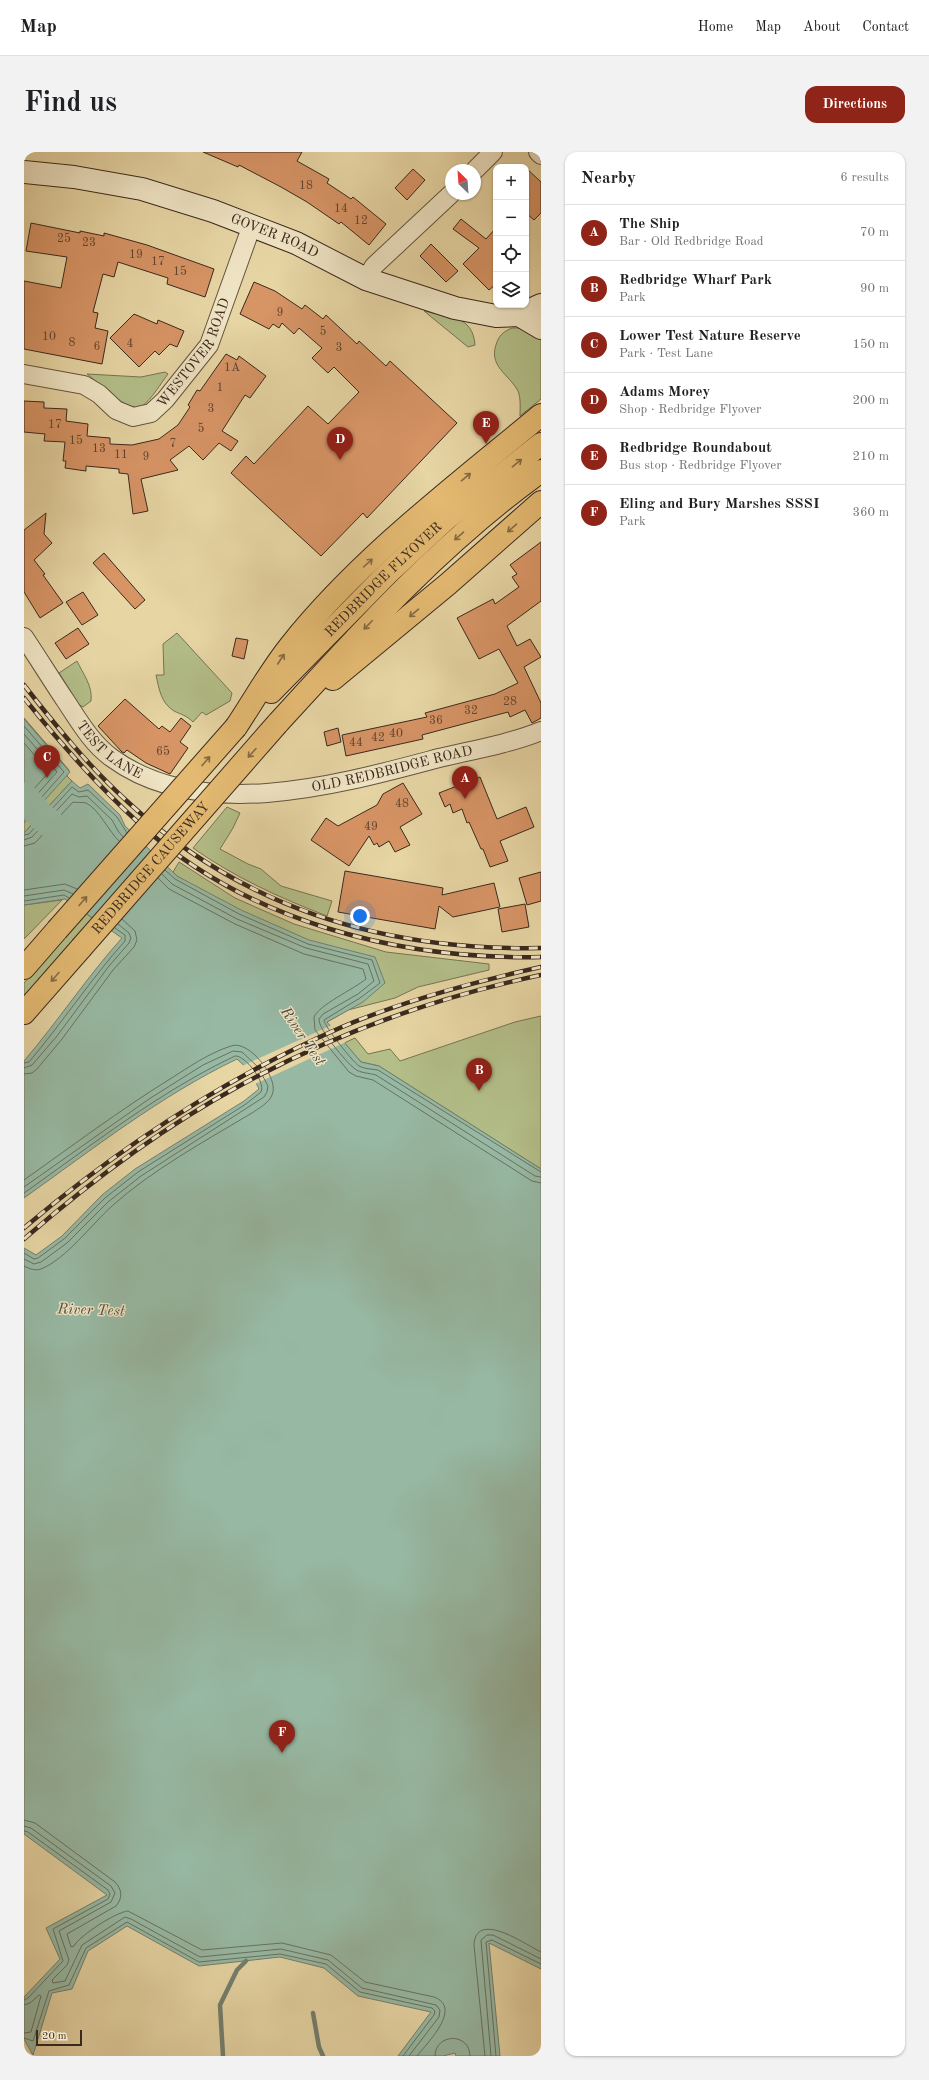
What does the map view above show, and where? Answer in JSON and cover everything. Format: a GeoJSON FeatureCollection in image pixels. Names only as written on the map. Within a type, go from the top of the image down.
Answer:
{"type":"FeatureCollection","features":[{"type":"Feature","properties":{"kind":"main road"},"geometry":{"type":"LineString","coordinates":[[236,727],[289,647],[341,589],[436,502],[541,415]]}},
{"type":"Feature","properties":{"kind":"main road","name":"REDBRIDGE FLYOVER"},"geometry":{"type":"LineString","coordinates":[[277,724],[405,586],[456,538],[482,504],[541,444]]}},
{"type":"Feature","properties":{"kind":"main road","name":"REDBRIDGE FLYOVER"},"geometry":{"type":"LineString","coordinates":[[236,727],[387,574],[446,519],[482,504],[541,471]]}},
{"type":"Feature","properties":{"kind":"main road"},"geometry":{"type":"LineString","coordinates":[[277,724],[400,625],[541,502]]}},
{"type":"Feature","properties":{"kind":"main road","name":"REDBRIDGE CAUSEWAY"},"geometry":{"type":"LineString","coordinates":[[24,1013],[277,724]]}},
{"type":"Feature","properties":{"kind":"main road","name":"REDBRIDGE CAUSEWAY"},"geometry":{"type":"LineString","coordinates":[[24,968],[236,727]]}},
{"type":"Feature","properties":{"kind":"street"},"geometry":{"type":"LineString","coordinates":[[481,164],[493,152]]}},
{"type":"Feature","properties":{"kind":"street"},"geometry":{"type":"LineString","coordinates":[[538,152],[541,155]]}},
{"type":"Feature","properties":{"kind":"street","name":"GOVER ROAD"},"geometry":{"type":"LineString","coordinates":[[24,172],[74,177],[142,189],[252,225],[296,243],[366,279],[455,308],[496,316],[519,315],[541,305]]}},
{"type":"Feature","properties":{"kind":"street"},"geometry":{"type":"LineString","coordinates":[[366,279],[374,266],[445,200]]}},
{"type":"Feature","properties":{"kind":"street","name":"WESTOVER ROAD"},"geometry":{"type":"LineString","coordinates":[[24,374],[84,385],[99,394],[116,410],[133,417],[151,413],[165,400],[209,345],[252,225]]}},
{"type":"Feature","properties":{"kind":"street"},"geometry":{"type":"LineString","coordinates":[[519,315],[541,328]]}},
{"type":"Feature","properties":{"kind":"street","name":"TEST LANE"},"geometry":{"type":"LineString","coordinates":[[24,637],[91,739],[112,759],[157,783],[191,791],[241,794]]}},
{"type":"Feature","properties":{"kind":"street","name":"OLD REDBRIDGE ROAD"},"geometry":{"type":"LineString","coordinates":[[241,794],[326,785],[391,771],[541,731]]}},
{"type":"Feature","properties":{"kind":"green space"},"geometry":{"type":"Polygon","coordinates":[[[424,311],[450,316],[464,323],[470,328],[475,345],[468,347],[424,311]]]}},
{"type":"Feature","properties":{"kind":"green space"},"geometry":{"type":"Polygon","coordinates":[[[512,328],[521,328],[541,337],[541,399],[520,416],[520,400],[518,391],[500,369],[495,357],[498,339],[503,333],[512,328]]]}},
{"type":"Feature","properties":{"kind":"green space"},"geometry":{"type":"Polygon","coordinates":[[[165,372],[168,374],[153,395],[142,406],[136,407],[129,406],[121,402],[87,374],[141,377],[165,372]]]}},
{"type":"Feature","properties":{"kind":"green space"},"geometry":{"type":"Polygon","coordinates":[[[177,633],[232,693],[230,701],[206,715],[202,712],[193,722],[186,716],[174,711],[166,704],[161,695],[156,675],[164,675],[163,644],[177,633]]]}},
{"type":"Feature","properties":{"kind":"green space"},"geometry":{"type":"Polygon","coordinates":[[[77,661],[89,685],[91,696],[91,701],[83,707],[78,704],[59,673],[77,661]]]}},
{"type":"Feature","properties":{"kind":"green space"},"geometry":{"type":"Polygon","coordinates":[[[24,718],[69,770],[67,776],[72,781],[24,833],[24,718]]]}},
{"type":"Feature","properties":{"kind":"green space"},"geometry":{"type":"Polygon","coordinates":[[[227,807],[240,813],[220,849],[248,864],[261,869],[281,886],[332,901],[327,916],[292,902],[241,878],[193,848],[227,807]]]}},
{"type":"Feature","properties":{"kind":"green space"},"geometry":{"type":"Polygon","coordinates":[[[179,862],[235,898],[294,924],[386,952],[489,964],[489,970],[418,987],[395,998],[348,1010],[327,1022],[173,872],[179,862]]]}},
{"type":"Feature","properties":{"kind":"green space"},"geometry":{"type":"Polygon","coordinates":[[[62,900],[24,939],[24,905],[62,900]]]}},
{"type":"Feature","properties":{"kind":"green space"},"geometry":{"type":"Polygon","coordinates":[[[84,912],[92,918],[24,997],[24,983],[84,912]]]}},
{"type":"Feature","properties":{"kind":"green space"},"geometry":{"type":"Polygon","coordinates":[[[541,1016],[541,1169],[379,1066],[361,1062],[344,1043],[355,1038],[368,1054],[390,1049],[400,1061],[515,1022],[541,1016]]]}},
{"type":"Feature","properties":{"kind":"water"},"geometry":{"type":"Polygon","coordinates":[[[24,719],[70,772],[24,823],[24,719]]]}},
{"type":"Feature","properties":{"kind":"water"},"geometry":{"type":"Polygon","coordinates":[[[72,781],[80,788],[88,784],[120,815],[125,826],[177,876],[241,910],[309,940],[375,957],[385,983],[363,1002],[327,1022],[361,1062],[379,1066],[541,1169],[541,1969],[489,1943],[500,2056],[456,2056],[455,2053],[443,2056],[398,2056],[431,2012],[358,1996],[324,1968],[280,1957],[199,1966],[127,1926],[88,1951],[72,1989],[52,1993],[33,2055],[24,2039],[24,1997],[60,1959],[46,1928],[107,1895],[24,1834],[24,1248],[36,1255],[62,1236],[102,1195],[135,1169],[244,1101],[259,1089],[251,1072],[237,1059],[181,1089],[154,1106],[101,1142],[24,1198],[24,1061],[122,938],[65,899],[24,905],[24,833],[72,781]]]}},
{"type":"Feature","properties":{"kind":"pier"},"geometry":{"type":"Polygon","coordinates":[[[332,1025],[346,1042],[255,1084],[249,1073],[242,1066],[332,1025]]]}},
{"type":"Feature","properties":{"kind":"building"},"geometry":{"type":"Polygon","coordinates":[[[203,152],[302,152],[297,161],[329,179],[327,183],[351,199],[353,197],[386,224],[369,245],[341,222],[339,224],[307,202],[281,187],[239,165],[238,167],[203,152]]]}},
{"type":"Feature","properties":{"kind":"building"},"geometry":{"type":"Polygon","coordinates":[[[413,169],[425,180],[407,200],[395,188],[413,169]]]}},
{"type":"Feature","properties":{"kind":"building"},"geometry":{"type":"Polygon","coordinates":[[[529,171],[541,182],[541,213],[534,220],[529,216],[529,171]]]}},
{"type":"Feature","properties":{"kind":"building"},"geometry":{"type":"Polygon","coordinates":[[[461,219],[486,239],[493,231],[493,287],[489,290],[463,264],[479,248],[453,229],[461,219]]]}},
{"type":"Feature","properties":{"kind":"building"},"geometry":{"type":"Polygon","coordinates":[[[31,223],[80,233],[80,231],[104,236],[104,233],[147,245],[214,269],[205,297],[167,284],[168,278],[118,262],[114,277],[103,274],[93,312],[98,313],[95,328],[108,331],[102,364],[24,349],[24,281],[61,288],[67,257],[26,251],[31,223]]]}},
{"type":"Feature","properties":{"kind":"building"},"geometry":{"type":"Polygon","coordinates":[[[431,244],[458,271],[446,282],[420,256],[431,244]]]}},
{"type":"Feature","properties":{"kind":"building"},"geometry":{"type":"Polygon","coordinates":[[[254,282],[275,291],[302,309],[305,305],[323,319],[326,315],[357,344],[359,341],[386,366],[390,361],[457,423],[367,518],[363,513],[321,556],[231,473],[246,456],[254,464],[308,406],[328,424],[359,392],[334,367],[328,373],[312,358],[322,348],[299,328],[294,334],[282,323],[279,328],[273,324],[269,329],[240,314],[254,282]]]}},
{"type":"Feature","properties":{"kind":"building"},"geometry":{"type":"Polygon","coordinates":[[[134,314],[157,324],[158,320],[184,331],[177,347],[170,344],[159,355],[155,351],[139,367],[110,338],[134,314]]]}},
{"type":"Feature","properties":{"kind":"building"},"geometry":{"type":"Polygon","coordinates":[[[226,354],[237,360],[239,356],[266,376],[250,398],[245,395],[222,431],[238,441],[231,451],[219,443],[203,460],[189,446],[170,460],[178,470],[141,479],[148,511],[133,514],[128,474],[119,473],[119,469],[86,466],[86,471],[65,468],[66,461],[63,461],[65,442],[44,441],[45,434],[24,432],[24,401],[44,402],[44,408],[67,409],[66,421],[88,424],[87,436],[110,438],[110,444],[132,445],[159,439],[178,425],[190,407],[188,405],[197,390],[200,391],[226,354]]]}},
{"type":"Feature","properties":{"kind":"building"},"geometry":{"type":"Polygon","coordinates":[[[46,513],[44,534],[52,543],[34,560],[45,574],[43,575],[63,603],[40,618],[24,592],[24,530],[46,513]]]}},
{"type":"Feature","properties":{"kind":"building"},"geometry":{"type":"Polygon","coordinates":[[[541,542],[541,601],[507,626],[517,646],[530,639],[541,657],[524,667],[541,703],[541,718],[532,723],[525,710],[510,717],[508,712],[422,735],[423,739],[346,756],[342,735],[427,717],[425,713],[495,694],[518,683],[499,649],[479,659],[457,618],[493,599],[495,604],[519,587],[512,577],[517,574],[510,565],[541,542]]]}},
{"type":"Feature","properties":{"kind":"building"},"geometry":{"type":"Polygon","coordinates":[[[104,553],[145,600],[135,609],[93,563],[104,553]]]}},
{"type":"Feature","properties":{"kind":"building"},"geometry":{"type":"Polygon","coordinates":[[[83,592],[98,615],[82,625],[66,602],[83,592]]]}},
{"type":"Feature","properties":{"kind":"building"},"geometry":{"type":"Polygon","coordinates":[[[78,628],[89,644],[66,659],[55,643],[78,628]]]}},
{"type":"Feature","properties":{"kind":"building"},"geometry":{"type":"Polygon","coordinates":[[[236,638],[248,640],[244,659],[232,656],[236,638]]]}},
{"type":"Feature","properties":{"kind":"building"},"geometry":{"type":"Polygon","coordinates":[[[125,699],[159,729],[162,726],[170,732],[181,718],[191,726],[180,742],[188,748],[170,774],[146,763],[127,750],[124,753],[122,752],[98,726],[125,699]]]}},
{"type":"Feature","properties":{"kind":"building"},"geometry":{"type":"Polygon","coordinates":[[[338,728],[341,742],[327,746],[324,732],[338,728]]]}},
{"type":"Feature","properties":{"kind":"building"},"geometry":{"type":"Polygon","coordinates":[[[480,777],[497,819],[526,807],[534,827],[500,841],[508,861],[490,867],[483,849],[481,849],[469,822],[467,823],[462,809],[453,813],[450,804],[445,807],[439,793],[480,777]]]}},
{"type":"Feature","properties":{"kind":"building"},"geometry":{"type":"Polygon","coordinates":[[[403,783],[422,814],[400,827],[410,845],[395,852],[389,841],[379,847],[377,843],[374,845],[369,836],[349,866],[311,840],[326,818],[338,826],[377,805],[383,794],[403,783]]]}},
{"type":"Feature","properties":{"kind":"building"},"geometry":{"type":"Polygon","coordinates":[[[345,871],[443,888],[442,895],[494,883],[500,907],[453,917],[439,906],[435,929],[338,912],[345,871]]]}},
{"type":"Feature","properties":{"kind":"building"},"geometry":{"type":"Polygon","coordinates":[[[541,872],[541,901],[527,905],[519,878],[541,872]]]}},
{"type":"Feature","properties":{"kind":"building"},"geometry":{"type":"Polygon","coordinates":[[[525,904],[529,927],[502,932],[498,909],[525,904]]]}},
{"type":"Feature","properties":{"kind":"waterway","name":"River Test"},"geometry":{"type":"LineString","coordinates":[[24,797],[40,815],[69,839]]}},
{"type":"Feature","properties":{"kind":"waterway"},"geometry":{"type":"LineString","coordinates":[[223,2056],[220,2005],[237,1970],[246,1961]]}},
{"type":"Feature","properties":{"kind":"waterway"},"geometry":{"type":"LineString","coordinates":[[313,2013],[319,2047],[323,2056]]}},
{"type":"Feature","properties":{"kind":"railway"},"geometry":{"type":"LineString","coordinates":[[24,685],[87,761],[129,803],[173,840],[220,871],[269,896],[320,916],[373,931],[428,942],[484,947],[541,948]]}},
{"type":"Feature","properties":{"kind":"railway"},"geometry":{"type":"LineString","coordinates":[[24,698],[80,764],[141,825],[183,859],[229,887],[277,910],[328,928],[381,942],[434,951],[488,956],[541,957]]}},
{"type":"Feature","properties":{"kind":"railway"},"geometry":{"type":"LineString","coordinates":[[24,1228],[98,1169],[136,1142],[216,1091],[257,1068],[342,1027],[390,1008],[465,985],[541,967]]}},
{"type":"Feature","properties":{"kind":"railway"},"geometry":{"type":"LineString","coordinates":[[24,1239],[75,1196],[128,1156],[212,1101],[276,1067],[312,1049],[387,1019],[463,994],[541,975]]}},
{"type":"Feature","properties":{"kind":"place","name":"Redbridge Roundabout"},"geometry":{"type":"Point","coordinates":[486,444]}},
{"type":"Feature","properties":{"kind":"place","name":"Adams Morey"},"geometry":{"type":"Point","coordinates":[340,460]}},
{"type":"Feature","properties":{"kind":"place","name":"Lower Test Nature Reserve"},"geometry":{"type":"Point","coordinates":[47,778]}},
{"type":"Feature","properties":{"kind":"place","name":"The Ship"},"geometry":{"type":"Point","coordinates":[465,799]}},
{"type":"Feature","properties":{"kind":"place","name":"Redbridge Wharf Park"},"geometry":{"type":"Point","coordinates":[479,1091]}},
{"type":"Feature","properties":{"kind":"place","name":"Eling and Bury Marshes SSSI"},"geometry":{"type":"Point","coordinates":[282,1753]}}]}
